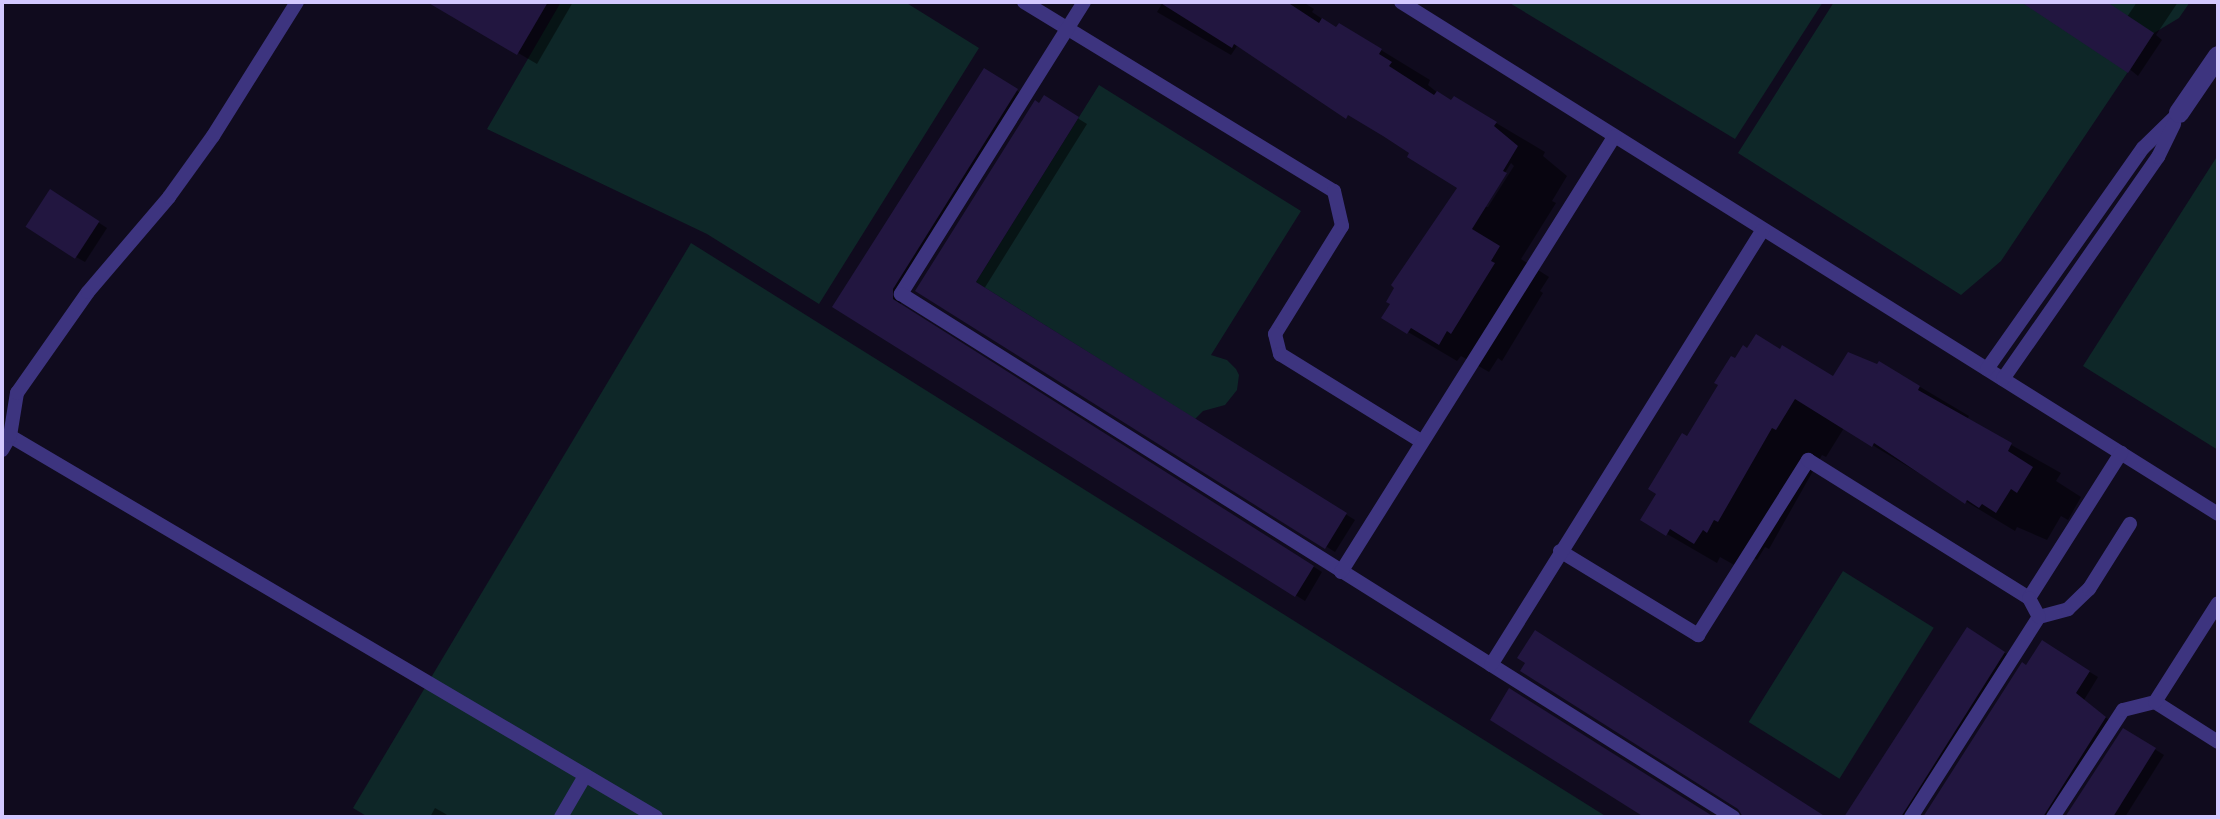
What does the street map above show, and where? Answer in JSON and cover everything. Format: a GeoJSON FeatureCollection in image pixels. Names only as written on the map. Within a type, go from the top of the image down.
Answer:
{"type":"FeatureCollection","features":[{"type":"Feature","properties":{"kind":"street"},"geometry":{"type":"LineString","coordinates":[[2179,113],[2218,56]]}},
{"type":"Feature","properties":{"kind":"lane"},"geometry":{"type":"LineString","coordinates":[[2,450],[10,436],[17,393],[88,292],[169,197],[213,136],[297,2]]}},
{"type":"Feature","properties":{"kind":"lane"},"geometry":{"type":"LineString","coordinates":[[1024,2],[1334,191],[1342,226],[1275,334],[1280,354],[1421,441]]}},
{"type":"Feature","properties":{"kind":"lane"},"geometry":{"type":"LineString","coordinates":[[1084,2],[901,294],[1733,817]]}},
{"type":"Feature","properties":{"kind":"lane"},"geometry":{"type":"LineString","coordinates":[[1401,2],[2218,514]]}},
{"type":"Feature","properties":{"kind":"lane"},"geometry":{"type":"LineString","coordinates":[[1987,369],[2143,148],[2179,113]]}},
{"type":"Feature","properties":{"kind":"lane"},"geometry":{"type":"LineString","coordinates":[[2003,379],[2158,157],[2179,113]]}},
{"type":"Feature","properties":{"kind":"lane"},"geometry":{"type":"LineString","coordinates":[[1341,572],[1614,137]]}},
{"type":"Feature","properties":{"kind":"lane"},"geometry":{"type":"LineString","coordinates":[[1491,665],[1762,231]]}},
{"type":"Feature","properties":{"kind":"lane"},"geometry":{"type":"LineString","coordinates":[[10,436],[656,817]]}},
{"type":"Feature","properties":{"kind":"lane"},"geometry":{"type":"LineString","coordinates":[[2029,598],[2121,453]]}},
{"type":"Feature","properties":{"kind":"lane"},"geometry":{"type":"LineString","coordinates":[[1560,551],[1698,635],[1808,460],[2029,598],[2039,617]]}},
{"type":"Feature","properties":{"kind":"lane"},"geometry":{"type":"LineString","coordinates":[[1911,817],[2039,617],[2068,609],[2089,589],[2130,524]]}},
{"type":"Feature","properties":{"kind":"lane"},"geometry":{"type":"LineString","coordinates":[[2053,817],[2123,710],[2155,702],[2218,603]]}},
{"type":"Feature","properties":{"kind":"lane"},"geometry":{"type":"LineString","coordinates":[[2155,702],[2218,742]]}},
{"type":"Feature","properties":{"kind":"lane"},"geometry":{"type":"LineString","coordinates":[[561,817],[585,776]]}},
{"type":"Feature","properties":{"kind":"green space"},"geometry":{"type":"Polygon","coordinates":[[[561,2],[905,2],[979,48],[819,304],[707,234],[487,129],[561,2]]]}},
{"type":"Feature","properties":{"kind":"green space"},"geometry":{"type":"Polygon","coordinates":[[[1508,2],[1823,2],[1735,139],[1508,2]]]}},
{"type":"Feature","properties":{"kind":"green space"},"geometry":{"type":"Polygon","coordinates":[[[1834,2],[2190,2],[2179,18],[2154,33],[2001,261],[1961,295],[1738,153],[1834,2]]]}},
{"type":"Feature","properties":{"kind":"green space"},"geometry":{"type":"Polygon","coordinates":[[[1099,85],[1301,211],[1211,355],[1227,360],[1236,369],[1239,375],[1237,390],[1225,405],[1203,411],[1195,419],[976,282],[1099,85]]]}},
{"type":"Feature","properties":{"kind":"green space"},"geometry":{"type":"Polygon","coordinates":[[[2218,155],[2218,450],[2083,366],[2218,155]]]}},
{"type":"Feature","properties":{"kind":"green space"},"geometry":{"type":"Polygon","coordinates":[[[691,243],[1607,817],[368,817],[353,808],[691,243]]]}},
{"type":"Feature","properties":{"kind":"green space"},"geometry":{"type":"Polygon","coordinates":[[[1843,571],[1934,628],[1839,779],[1749,722],[1843,571]]]}},
{"type":"Feature","properties":{"kind":"building"},"geometry":{"type":"Polygon","coordinates":[[[427,2],[548,2],[517,55],[427,2]]]}},
{"type":"Feature","properties":{"kind":"building"},"geometry":{"type":"Polygon","coordinates":[[[1159,2],[1287,2],[1319,23],[1322,18],[1336,27],[1339,23],[1382,49],[1379,54],[1392,62],[1389,66],[1434,95],[1437,91],[1451,100],[1454,96],[1497,122],[1494,126],[1518,146],[1503,171],[1507,173],[1472,229],[1500,246],[1491,261],[1495,263],[1451,334],[1447,331],[1439,345],[1411,328],[1407,334],[1381,318],[1390,304],[1386,302],[1394,288],[1391,285],[1457,188],[1407,157],[1409,153],[1383,136],[1348,115],[1346,119],[1234,44],[1232,48],[1159,2]]]}},
{"type":"Feature","properties":{"kind":"building"},"geometry":{"type":"Polygon","coordinates":[[[2021,2],[2107,2],[2154,33],[2128,73],[2021,2]]]}},
{"type":"Feature","properties":{"kind":"building"},"geometry":{"type":"Polygon","coordinates":[[[984,68],[1018,89],[893,289],[893,299],[1314,566],[1295,597],[832,307],[984,68]]]}},
{"type":"Feature","properties":{"kind":"building"},"geometry":{"type":"Polygon","coordinates":[[[1044,95],[1079,117],[976,282],[1347,513],[1325,549],[915,291],[1035,100],[1039,103],[1044,95]]]}},
{"type":"Feature","properties":{"kind":"building"},"geometry":{"type":"Polygon","coordinates":[[[50,189],[99,221],[75,259],[25,227],[50,189]]]}},
{"type":"Feature","properties":{"kind":"building"},"geometry":{"type":"Polygon","coordinates":[[[1756,334],[1780,349],[1782,345],[1833,376],[1848,352],[1877,364],[1879,361],[1920,386],[1918,390],[2012,443],[2008,451],[2033,467],[2017,493],[2011,489],[1996,513],[1982,504],[1979,508],[1967,500],[1965,504],[1874,443],[1872,447],[1795,399],[1776,430],[1772,428],[1718,522],[1714,520],[1707,533],[1703,530],[1694,544],[1670,529],[1666,536],[1640,520],[1656,494],[1648,489],[1682,433],[1687,436],[1718,385],[1714,383],[1731,356],[1735,358],[1743,345],[1747,348],[1756,334]]]}},
{"type":"Feature","properties":{"kind":"building"},"geometry":{"type":"Polygon","coordinates":[[[1967,627],[2005,652],[1901,817],[1844,817],[1967,627]]]}},
{"type":"Feature","properties":{"kind":"building"},"geometry":{"type":"Polygon","coordinates":[[[1535,630],[1826,817],[1743,817],[1738,809],[1520,671],[1525,663],[1517,658],[1535,630]]]}},
{"type":"Feature","properties":{"kind":"building"},"geometry":{"type":"Polygon","coordinates":[[[2042,640],[2090,671],[2076,693],[2106,717],[2043,817],[1923,817],[2022,662],[2026,665],[2042,640]]]}},
{"type":"Feature","properties":{"kind":"building"},"geometry":{"type":"Polygon","coordinates":[[[1509,688],[1714,817],[1644,817],[1490,720],[1509,688]]]}},
{"type":"Feature","properties":{"kind":"building"},"geometry":{"type":"Polygon","coordinates":[[[2123,728],[2156,748],[2113,817],[2065,817],[2123,728]]]}}]}
